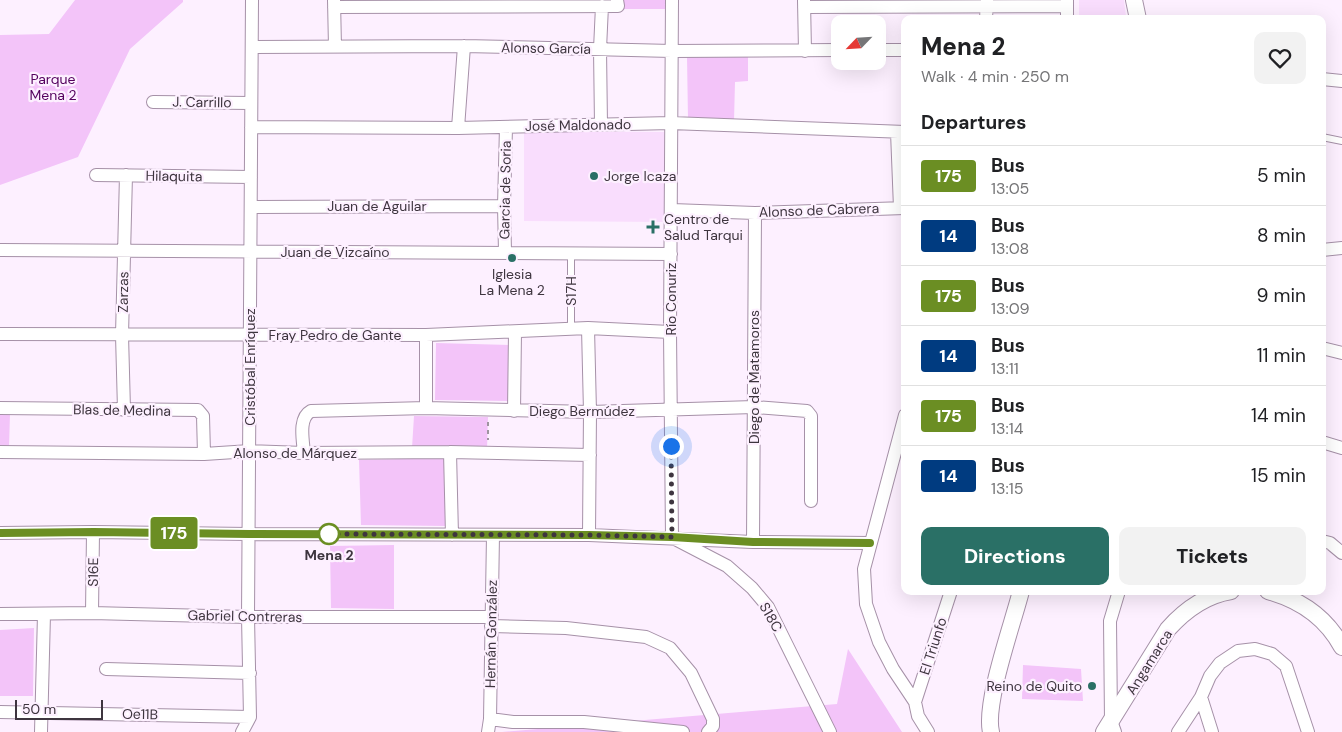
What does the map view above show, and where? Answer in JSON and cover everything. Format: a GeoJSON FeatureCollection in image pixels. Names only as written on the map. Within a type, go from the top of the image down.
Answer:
{"type":"FeatureCollection","features":[{"type":"Feature","properties":{"kind":"street","name":"Cristóbal Enríquez"},"geometry":{"type":"LineString","coordinates":[[242,732],[250,717],[248,617],[252,0]]}},
{"type":"Feature","properties":{"kind":"street"},"geometry":{"type":"LineString","coordinates":[[335,47],[334,3],[477,3],[618,6],[618,0]]}},
{"type":"Feature","properties":{"kind":"street","name":"Río Conuriz"},"geometry":{"type":"LineString","coordinates":[[672,0],[670,332],[672,537]]}},
{"type":"Feature","properties":{"kind":"street"},"geometry":{"type":"LineString","coordinates":[[1134,0],[1137,15]]}},
{"type":"Feature","properties":{"kind":"street"},"geometry":{"type":"LineString","coordinates":[[805,50],[804,3],[987,8],[1067,3]]}},
{"type":"Feature","properties":{"kind":"street"},"geometry":{"type":"LineString","coordinates":[[602,6],[600,49],[602,125]]}},
{"type":"Feature","properties":{"kind":"street","name":"Alonso García"},"geometry":{"type":"LineString","coordinates":[[252,47],[464,46],[672,50],[831,50]]}},
{"type":"Feature","properties":{"kind":"street"},"geometry":{"type":"LineString","coordinates":[[458,128],[464,46]]}},
{"type":"Feature","properties":{"kind":"street"},"geometry":{"type":"LineString","coordinates":[[886,50],[901,50]]}},
{"type":"Feature","properties":{"kind":"street"},"geometry":{"type":"LineString","coordinates":[[1326,79],[1342,81]]}},
{"type":"Feature","properties":{"kind":"street","name":"J. Carrillo"},"geometry":{"type":"LineString","coordinates":[[153,102],[251,103]]}},
{"type":"Feature","properties":{"kind":"street","name":"José Maldonado"},"geometry":{"type":"LineString","coordinates":[[251,127],[458,128],[671,123],[901,132]]}},
{"type":"Feature","properties":{"kind":"street","name":"Garcia de Soria"},"geometry":{"type":"LineString","coordinates":[[504,252],[506,127]]}},
{"type":"Feature","properties":{"kind":"street","name":"Hilaquita"},"geometry":{"type":"LineString","coordinates":[[96,175],[251,178]]}},
{"type":"Feature","properties":{"kind":"street","name":"Zarzas"},"geometry":{"type":"LineString","coordinates":[[124,410],[122,335],[126,175]]}},
{"type":"Feature","properties":{"kind":"street","name":"Juan de Aguilar"},"geometry":{"type":"LineString","coordinates":[[251,207],[504,206]]}},
{"type":"Feature","properties":{"kind":"street","name":"Alonso de Cabrera"},"geometry":{"type":"LineString","coordinates":[[672,210],[755,213],[901,208]]}},
{"type":"Feature","properties":{"kind":"street","name":"Diego de Matamoros"},"geometry":{"type":"LineString","coordinates":[[753,542],[755,213]]}},
{"type":"Feature","properties":{"kind":"street"},"geometry":{"type":"LineString","coordinates":[[1326,250],[1342,248]]}},
{"type":"Feature","properties":{"kind":"street","name":"Juan de Vizcaíno"},"geometry":{"type":"LineString","coordinates":[[0,250],[671,254]]}},
{"type":"Feature","properties":{"kind":"street"},"geometry":{"type":"LineString","coordinates":[[588,328],[590,412],[589,535]]}},
{"type":"Feature","properties":{"kind":"street","name":"Fray Pedro de Gante"},"geometry":{"type":"LineString","coordinates":[[0,334],[426,335],[588,328],[670,332]]}},
{"type":"Feature","properties":{"kind":"street"},"geometry":{"type":"LineString","coordinates":[[514,410],[515,332]]}},
{"type":"Feature","properties":{"kind":"street"},"geometry":{"type":"LineString","coordinates":[[426,335],[426,408]]}},
{"type":"Feature","properties":{"kind":"street"},"geometry":{"type":"LineString","coordinates":[[1326,349],[1342,353]]}},
{"type":"Feature","properties":{"kind":"street","name":"Diego Bermúdez"},"geometry":{"type":"LineString","coordinates":[[304,453],[303,419],[305,414],[311,410],[426,408],[590,412],[754,407],[798,410],[810,412],[811,501]]}},
{"type":"Feature","properties":{"kind":"street","name":"Blas de Medina"},"geometry":{"type":"LineString","coordinates":[[0,408],[198,410],[203,416],[204,454]]}},
{"type":"Feature","properties":{"kind":"street"},"geometry":{"type":"LineString","coordinates":[[901,430],[864,569],[866,604],[879,642],[893,669],[915,702],[918,716],[928,732]]}},
{"type":"Feature","properties":{"kind":"street"},"geometry":{"type":"LineString","coordinates":[[1326,443],[1342,448]]}},
{"type":"Feature","properties":{"kind":"street","name":"Alonso de Márquez"},"geometry":{"type":"LineString","coordinates":[[0,452],[204,454],[250,451],[304,453],[450,452],[590,455]]}},
{"type":"Feature","properties":{"kind":"street"},"geometry":{"type":"LineString","coordinates":[[450,452],[452,535]]}},
{"type":"Feature","properties":{"kind":"street","name":"S16E"},"geometry":{"type":"LineString","coordinates":[[92,613],[94,532]]}},
{"type":"Feature","properties":{"kind":"street"},"geometry":{"type":"LineString","coordinates":[[0,533],[589,535],[672,537],[753,542],[870,543]]}},
{"type":"Feature","properties":{"kind":"street","name":"Hernán González"},"geometry":{"type":"LineString","coordinates":[[488,732],[490,719],[492,535]]}},
{"type":"Feature","properties":{"kind":"street","name":"S18C"},"geometry":{"type":"LineString","coordinates":[[672,537],[727,566],[752,588],[768,607],[830,732]]}},
{"type":"Feature","properties":{"kind":"street"},"geometry":{"type":"LineString","coordinates":[[1326,542],[1342,553]]}},
{"type":"Feature","properties":{"kind":"street","name":"El Triunfo"},"geometry":{"type":"LineString","coordinates":[[915,702],[950,595]]}},
{"type":"Feature","properties":{"kind":"street"},"geometry":{"type":"LineString","coordinates":[[991,732],[989,718],[995,686],[1021,595]]}},
{"type":"Feature","properties":{"kind":"street"},"geometry":{"type":"LineString","coordinates":[[1110,729],[1110,622],[1118,595]]}},
{"type":"Feature","properties":{"kind":"street","name":"Angamarca"},"geometry":{"type":"LineString","coordinates":[[1110,729],[1168,629],[1190,608],[1206,599],[1218,595]]}},
{"type":"Feature","properties":{"kind":"street"},"geometry":{"type":"LineString","coordinates":[[1283,595],[1313,611],[1326,623],[1342,647]]}},
{"type":"Feature","properties":{"kind":"street","name":"Gabriel Contreras"},"geometry":{"type":"LineString","coordinates":[[0,614],[92,613],[491,622],[646,636],[670,648],[691,673],[713,719],[713,726],[708,732]]}},
{"type":"Feature","properties":{"kind":"street"},"geometry":{"type":"LineString","coordinates":[[41,732],[44,614]]}},
{"type":"Feature","properties":{"kind":"street"},"geometry":{"type":"LineString","coordinates":[[1178,732],[1201,697],[1210,676],[1220,663],[1238,651],[1255,649],[1272,654],[1286,666],[1308,732]]}},
{"type":"Feature","properties":{"kind":"street"},"geometry":{"type":"LineString","coordinates":[[106,669],[250,673]]}},
{"type":"Feature","properties":{"kind":"street"},"geometry":{"type":"LineString","coordinates":[[1201,697],[1212,732]]}},
{"type":"Feature","properties":{"kind":"street","name":"Oe11B"},"geometry":{"type":"LineString","coordinates":[[0,712],[250,717]]}},
{"type":"Feature","properties":{"kind":"street"},"geometry":{"type":"LineString","coordinates":[[490,719],[513,722],[584,722],[683,732]]}},
{"type":"Feature","properties":{"kind":"lane"},"geometry":{"type":"LineString","coordinates":[[1326,138],[1342,140]]}},
{"type":"Feature","properties":{"kind":"lane","name":"S17H"},"geometry":{"type":"LineString","coordinates":[[571,253],[571,329]]}},
{"type":"Feature","properties":{"kind":"path"},"geometry":{"type":"LineString","coordinates":[[488,410],[488,453]]}},
{"type":"Feature","properties":{"kind":"shaded area"},"geometry":{"type":"Polygon","coordinates":[[[1079,0],[1124,0],[1126,15],[1079,15],[1079,0]]]}},
{"type":"Feature","properties":{"kind":"shaded area","name":"Jorge Icaza"},"geometry":{"type":"Polygon","coordinates":[[[524,131],[664,132],[664,222],[524,221],[524,131]]]}},
{"type":"Feature","properties":{"kind":"green space","name":"Parque Mena 2"},"geometry":{"type":"Polygon","coordinates":[[[75,0],[183,0],[183,2],[130,49],[78,157],[0,185],[0,35],[49,34],[75,0]]]}},
{"type":"Feature","properties":{"kind":"green space"},"geometry":{"type":"Polygon","coordinates":[[[622,0],[669,0],[669,9],[622,9],[622,0]]]}},
{"type":"Feature","properties":{"kind":"green space"},"geometry":{"type":"Polygon","coordinates":[[[748,56],[748,81],[735,82],[734,121],[688,119],[687,57],[748,56]]]}},
{"type":"Feature","properties":{"kind":"green space"},"geometry":{"type":"Polygon","coordinates":[[[436,343],[510,345],[509,401],[435,400],[436,343]]]}},
{"type":"Feature","properties":{"kind":"green space"},"geometry":{"type":"Polygon","coordinates":[[[0,414],[10,414],[9,448],[0,449],[0,414]]]}},
{"type":"Feature","properties":{"kind":"green space"},"geometry":{"type":"Polygon","coordinates":[[[414,416],[488,417],[487,449],[412,448],[414,416]]]}},
{"type":"Feature","properties":{"kind":"green space"},"geometry":{"type":"Polygon","coordinates":[[[444,458],[447,526],[361,525],[359,460],[444,458]]]}},
{"type":"Feature","properties":{"kind":"green space"},"geometry":{"type":"Polygon","coordinates":[[[394,545],[394,609],[331,608],[330,546],[394,545]]]}},
{"type":"Feature","properties":{"kind":"green space"},"geometry":{"type":"Polygon","coordinates":[[[34,628],[33,696],[0,696],[0,630],[34,628]]]}},
{"type":"Feature","properties":{"kind":"green space"},"geometry":{"type":"Polygon","coordinates":[[[848,649],[902,732],[502,732],[837,704],[848,649]]]}},
{"type":"Feature","properties":{"kind":"green space"},"geometry":{"type":"Polygon","coordinates":[[[1023,665],[1081,669],[1083,701],[1022,699],[1023,665]]]}},
{"type":"Feature","properties":{"kind":"bus line","name":"175"},"geometry":{"type":"LineString","coordinates":[[0,533],[589,535],[672,537],[753,542],[870,543]]}},
{"type":"Feature","properties":{"kind":"place","name":"Jorge Icaza"},"geometry":{"type":"Point","coordinates":[594,176]}},
{"type":"Feature","properties":{"kind":"place","name":"Centro de Salud Tarqui"},"geometry":{"type":"Point","coordinates":[653,227]}},
{"type":"Feature","properties":{"kind":"place","name":"Iglesia La Mena 2"},"geometry":{"type":"Point","coordinates":[512,258]}},
{"type":"Feature","properties":{"kind":"place","name":"Mena 2"},"geometry":{"type":"Point","coordinates":[329,534]}},
{"type":"Feature","properties":{"kind":"place","name":"Reino de Quito"},"geometry":{"type":"Point","coordinates":[1092,686]}},
{"type":"Feature","properties":{"kind":"route"},"geometry":{"type":"LineString","coordinates":[[329,534],[672,537],[671,446]]}}]}
